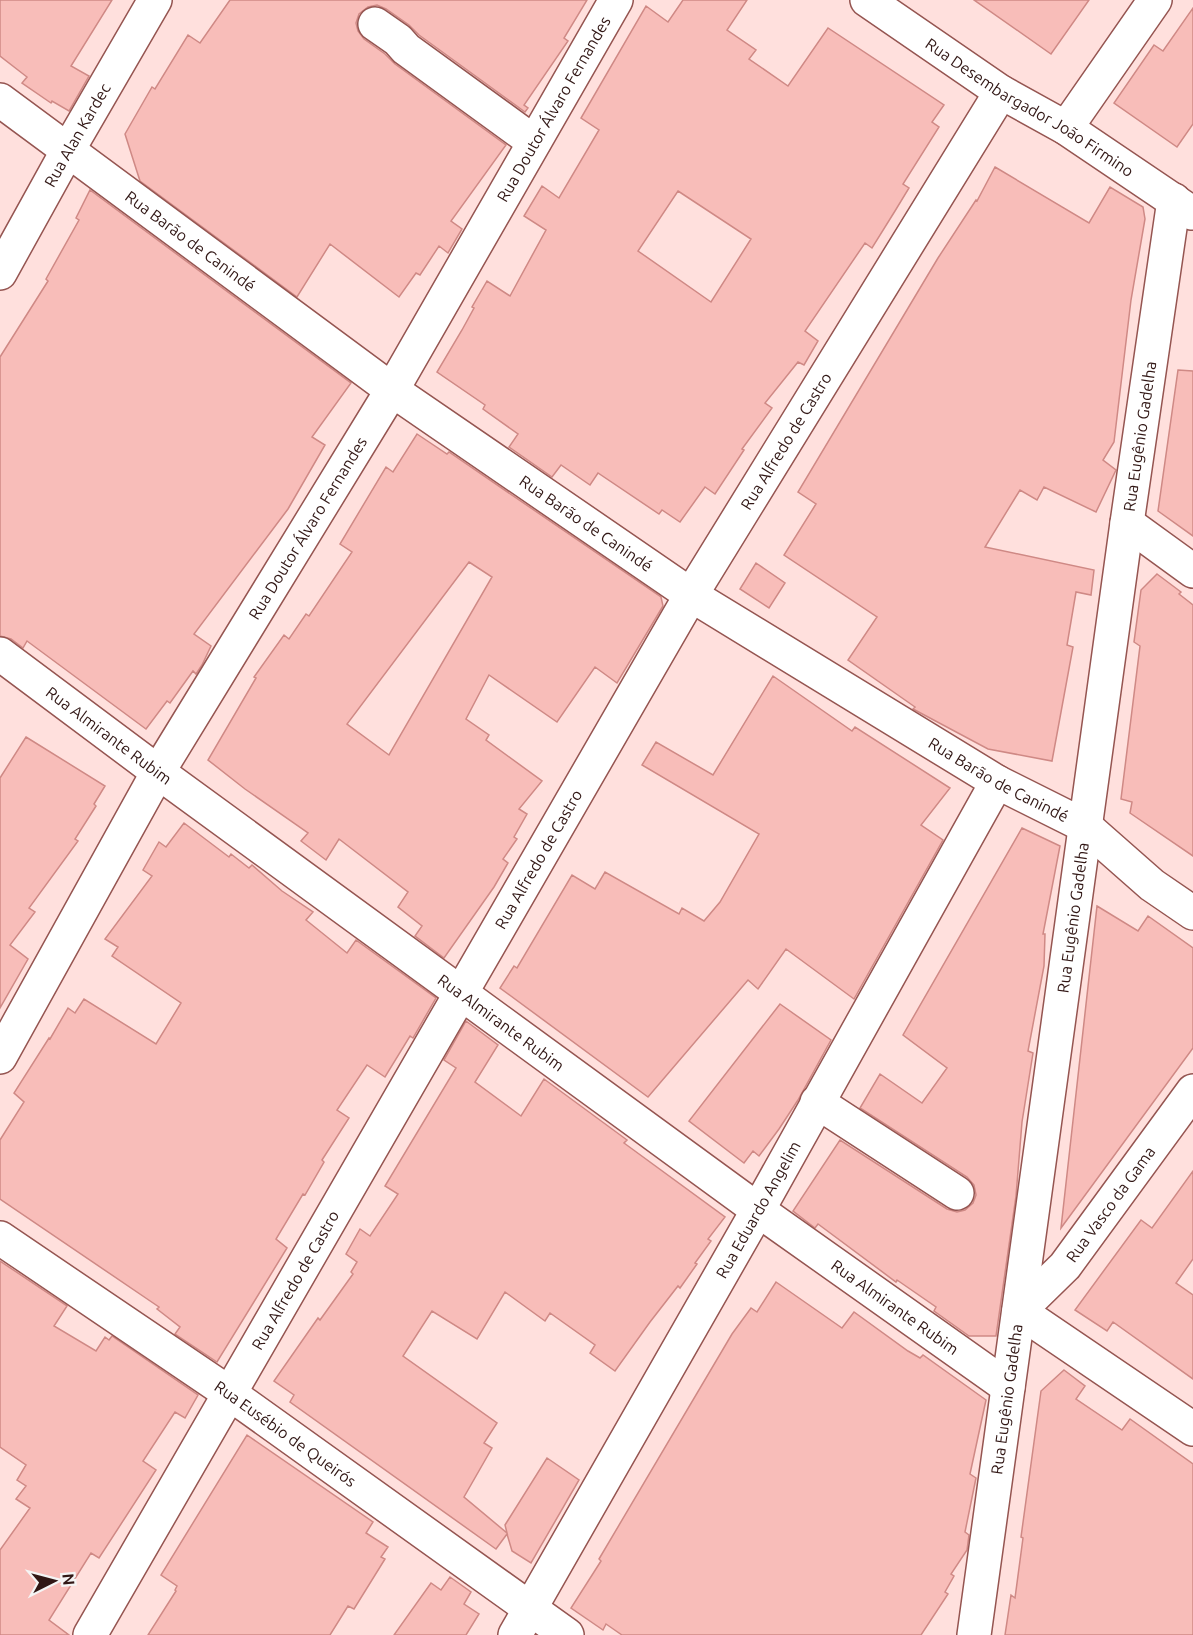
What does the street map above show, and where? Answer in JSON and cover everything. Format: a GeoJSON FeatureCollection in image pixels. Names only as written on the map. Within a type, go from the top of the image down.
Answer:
{"type":"FeatureCollection","features":[{"type":"Feature","properties":{"kind":"street","name":"Rua Alan Kardec"},"geometry":{"type":"LineString","coordinates":[[0,273],[155,0]]}},
{"type":"Feature","properties":{"kind":"street","name":"Rua Doutor Álvaro Fernandes"},"geometry":{"type":"LineString","coordinates":[[0,1057],[158,772],[392,390],[616,0]]}},
{"type":"Feature","properties":{"kind":"street","name":"Rua Desembargador João Firmino"},"geometry":{"type":"LineString","coordinates":[[867,0],[1001,92],[1066,128],[1183,207]]}},
{"type":"Feature","properties":{"kind":"street"},"geometry":{"type":"LineString","coordinates":[[1066,128],[1155,0]]}},
{"type":"Feature","properties":{"kind":"street"},"geometry":{"type":"LineString","coordinates":[[375,24],[534,142]]}},
{"type":"Feature","properties":{"kind":"street","name":"Rua Alfredo de Castro"},"geometry":{"type":"LineString","coordinates":[[90,1635],[691,595],[1001,92]]}},
{"type":"Feature","properties":{"kind":"street","name":"Rua Barão de Canindé"},"geometry":{"type":"LineString","coordinates":[[0,100],[392,390],[691,595],[997,782],[1085,826],[1152,885],[1193,913]]}},
{"type":"Feature","properties":{"kind":"street","name":"Rua Eugênio Gadelha"},"geometry":{"type":"LineString","coordinates":[[971,1627],[1019,1311],[1127,523],[1183,207]]}},
{"type":"Feature","properties":{"kind":"street"},"geometry":{"type":"LineString","coordinates":[[1127,523],[1193,571]]}},
{"type":"Feature","properties":{"kind":"street","name":"Rua Almirante Rubim"},"geometry":{"type":"LineString","coordinates":[[0,654],[758,1210],[1008,1387]]}},
{"type":"Feature","properties":{"kind":"street","name":"Rua Eduardo Angelim"},"geometry":{"type":"LineString","coordinates":[[523,1622],[758,1210],[997,782]]}},
{"type":"Feature","properties":{"kind":"street","name":"Rua Vasco da Gama"},"geometry":{"type":"LineString","coordinates":[[1019,1311],[1065,1266],[1193,1091]]}},
{"type":"Feature","properties":{"kind":"street"},"geometry":{"type":"LineString","coordinates":[[818,1102],[957,1193]]}},
{"type":"Feature","properties":{"kind":"street","name":"Rua Eusébio de Queirós"},"geometry":{"type":"LineString","coordinates":[[0,1238],[229,1393],[523,1622],[567,1635]]}},
{"type":"Feature","properties":{"kind":"street"},"geometry":{"type":"LineString","coordinates":[[1019,1311],[1193,1429]]}},
{"type":"Feature","properties":{"kind":"building"},"geometry":{"type":"Polygon","coordinates":[[[0,0],[112,0],[71,66],[89,76],[69,111],[52,101],[51,103],[22,83],[27,77],[0,56],[0,0]]]}},
{"type":"Feature","properties":{"kind":"building"},"geometry":{"type":"Polygon","coordinates":[[[230,0],[587,0],[564,38],[568,41],[524,105],[528,108],[525,112],[386,9],[377,5],[368,7],[359,14],[356,23],[364,39],[506,145],[451,221],[462,229],[448,253],[439,246],[420,275],[416,273],[399,297],[330,244],[297,297],[140,181],[125,134],[152,87],[155,89],[188,35],[200,43],[230,0]]]}},
{"type":"Feature","properties":{"kind":"building"},"geometry":{"type":"Polygon","coordinates":[[[683,0],[747,0],[727,30],[756,50],[749,59],[788,86],[828,28],[944,105],[932,122],[939,127],[903,184],[909,188],[895,211],[872,248],[865,243],[805,331],[818,341],[804,365],[798,362],[765,403],[772,408],[742,449],[744,450],[715,494],[705,487],[680,522],[662,510],[659,514],[598,473],[590,485],[561,465],[552,477],[509,447],[518,434],[483,409],[485,405],[437,372],[487,281],[510,296],[546,230],[524,216],[542,186],[559,198],[599,130],[581,118],[646,6],[668,22],[683,0]],[[678,191],[638,251],[711,302],[751,239],[678,191]]]}},
{"type":"Feature","properties":{"kind":"building"},"geometry":{"type":"Polygon","coordinates":[[[974,0],[1089,0],[1051,54],[974,0]]]}},
{"type":"Feature","properties":{"kind":"building"},"geometry":{"type":"Polygon","coordinates":[[[1193,8],[1193,124],[1177,147],[1114,103],[1154,45],[1163,51],[1193,8]]]}},
{"type":"Feature","properties":{"kind":"building"},"geometry":{"type":"Polygon","coordinates":[[[995,167],[1089,223],[1110,187],[1143,207],[1145,219],[1131,300],[1114,442],[1103,460],[1116,470],[1096,512],[1044,487],[1037,500],[1020,490],[985,547],[1094,570],[1091,595],[1076,592],[1067,645],[1073,647],[1052,761],[988,749],[913,709],[915,707],[848,660],[877,617],[784,555],[816,504],[798,492],[938,258],[977,201],[995,167]]]}},
{"type":"Feature","properties":{"kind":"building"},"geometry":{"type":"Polygon","coordinates":[[[90,190],[351,383],[312,437],[325,445],[288,509],[194,634],[211,646],[202,665],[196,674],[193,671],[170,703],[167,701],[146,729],[27,641],[23,648],[11,639],[0,636],[0,357],[48,281],[46,279],[79,220],[76,218],[90,190]]]}},
{"type":"Feature","properties":{"kind":"building"},"geometry":{"type":"Polygon","coordinates":[[[1178,370],[1193,371],[1193,536],[1158,511],[1178,370]]]}},
{"type":"Feature","properties":{"kind":"building"},"geometry":{"type":"Polygon","coordinates":[[[417,434],[447,454],[449,452],[661,597],[663,606],[617,683],[595,667],[557,722],[489,675],[466,719],[489,735],[486,740],[542,781],[519,809],[527,814],[514,837],[517,839],[503,859],[508,863],[444,958],[415,936],[422,926],[398,907],[408,892],[339,839],[326,860],[301,841],[308,833],[208,760],[256,678],[254,677],[284,635],[289,639],[306,614],[309,616],[352,552],[340,544],[386,467],[393,472],[417,434]],[[469,562],[347,724],[389,755],[492,577],[469,562]]]}},
{"type":"Feature","properties":{"kind":"building"},"geometry":{"type":"Polygon","coordinates":[[[756,563],[785,583],[769,608],[740,589],[756,563]]]}},
{"type":"Feature","properties":{"kind":"building"},"geometry":{"type":"Polygon","coordinates":[[[1157,574],[1181,592],[1179,594],[1193,605],[1193,856],[1130,813],[1132,802],[1121,799],[1140,646],[1134,642],[1141,590],[1157,574]]]}},
{"type":"Feature","properties":{"kind":"building"},"geometry":{"type":"Polygon","coordinates":[[[773,676],[852,731],[855,727],[950,788],[921,825],[943,840],[854,999],[786,949],[758,989],[748,980],[648,1097],[500,988],[514,966],[517,968],[572,875],[595,889],[605,872],[679,914],[682,908],[704,921],[720,902],[759,834],[642,765],[656,742],[713,775],[773,676]]]}},
{"type":"Feature","properties":{"kind":"building"},"geometry":{"type":"Polygon","coordinates":[[[26,737],[105,786],[94,804],[96,806],[75,839],[78,841],[29,908],[35,912],[10,945],[28,959],[0,1008],[0,778],[26,737]]]}},
{"type":"Feature","properties":{"kind":"building"},"geometry":{"type":"Polygon","coordinates":[[[184,823],[229,857],[231,854],[249,868],[252,865],[282,891],[313,912],[306,920],[347,953],[356,940],[436,998],[413,1038],[410,1036],[385,1077],[367,1065],[337,1110],[349,1118],[322,1160],[324,1162],[305,1195],[303,1194],[276,1239],[287,1248],[217,1362],[175,1334],[180,1327],[157,1309],[159,1307],[0,1199],[0,1140],[24,1102],[14,1093],[68,1008],[75,1013],[84,999],[156,1044],[181,1003],[112,956],[118,947],[105,939],[152,876],[143,870],[159,842],[166,847],[184,823]]]}},
{"type":"Feature","properties":{"kind":"building"},"geometry":{"type":"Polygon","coordinates":[[[1022,828],[1060,846],[1043,934],[1045,934],[1044,966],[1028,1051],[1033,1053],[1022,1122],[1016,1196],[996,1336],[969,1336],[934,1311],[936,1307],[897,1280],[896,1282],[818,1224],[815,1228],[793,1211],[840,1140],[947,1209],[957,1212],[965,1210],[973,1203],[976,1195],[974,1185],[967,1177],[860,1108],[880,1074],[922,1103],[947,1068],[903,1035],[1022,828]]]}},
{"type":"Feature","properties":{"kind":"building"},"geometry":{"type":"Polygon","coordinates":[[[1097,906],[1138,931],[1148,916],[1193,948],[1193,1048],[1061,1228],[1097,906]]]}},
{"type":"Feature","properties":{"kind":"building"},"geometry":{"type":"Polygon","coordinates":[[[780,1004],[831,1040],[779,1129],[759,1156],[753,1151],[744,1163],[689,1121],[780,1004]]]}},
{"type":"Feature","properties":{"kind":"building"},"geometry":{"type":"Polygon","coordinates":[[[466,1021],[498,1045],[475,1082],[521,1116],[544,1079],[627,1140],[624,1143],[725,1217],[708,1239],[711,1241],[680,1288],[678,1286],[615,1371],[590,1353],[595,1345],[550,1313],[545,1321],[505,1292],[477,1339],[432,1311],[403,1356],[497,1423],[484,1443],[492,1448],[464,1497],[507,1533],[505,1525],[547,1458],[579,1480],[531,1563],[512,1551],[507,1534],[496,1549],[290,1402],[294,1395],[274,1381],[318,1318],[320,1320],[353,1274],[351,1272],[357,1262],[346,1254],[360,1229],[370,1236],[398,1194],[385,1186],[456,1068],[444,1060],[466,1021]]]}},
{"type":"Feature","properties":{"kind":"building"},"geometry":{"type":"Polygon","coordinates":[[[1193,1171],[1193,1259],[1176,1283],[1193,1295],[1193,1379],[1113,1322],[1107,1331],[1075,1310],[1141,1220],[1152,1228],[1193,1171]]]}},
{"type":"Feature","properties":{"kind":"building"},"geometry":{"type":"Polygon","coordinates":[[[0,1261],[67,1306],[54,1326],[96,1351],[105,1337],[109,1340],[112,1336],[198,1395],[185,1418],[175,1412],[143,1461],[156,1470],[99,1558],[91,1553],[49,1620],[69,1635],[0,1635],[0,1550],[30,1508],[16,1499],[26,1486],[17,1480],[26,1465],[0,1447],[0,1261]]]}},
{"type":"Feature","properties":{"kind":"building"},"geometry":{"type":"Polygon","coordinates":[[[776,1282],[842,1328],[854,1312],[908,1351],[920,1358],[923,1355],[986,1400],[970,1474],[976,1478],[965,1532],[969,1535],[967,1550],[951,1574],[954,1576],[945,1592],[948,1594],[921,1635],[622,1635],[606,1624],[603,1630],[571,1608],[601,1561],[599,1559],[732,1334],[751,1308],[757,1312],[776,1282]]]}},
{"type":"Feature","properties":{"kind":"building"},"geometry":{"type":"Polygon","coordinates":[[[1064,1370],[1085,1386],[1076,1399],[1122,1430],[1130,1419],[1193,1464],[1193,1635],[1005,1635],[1011,1595],[1015,1598],[1041,1391],[1064,1370]]]}},
{"type":"Feature","properties":{"kind":"building"},"geometry":{"type":"Polygon","coordinates":[[[247,1435],[373,1522],[366,1533],[388,1547],[381,1557],[385,1559],[354,1609],[348,1606],[330,1635],[148,1635],[176,1591],[177,1586],[161,1575],[247,1435]]]}},
{"type":"Feature","properties":{"kind":"building"},"geometry":{"type":"Polygon","coordinates":[[[450,1577],[471,1592],[464,1604],[479,1614],[466,1635],[394,1635],[431,1583],[441,1590],[450,1577]]]}}]}
